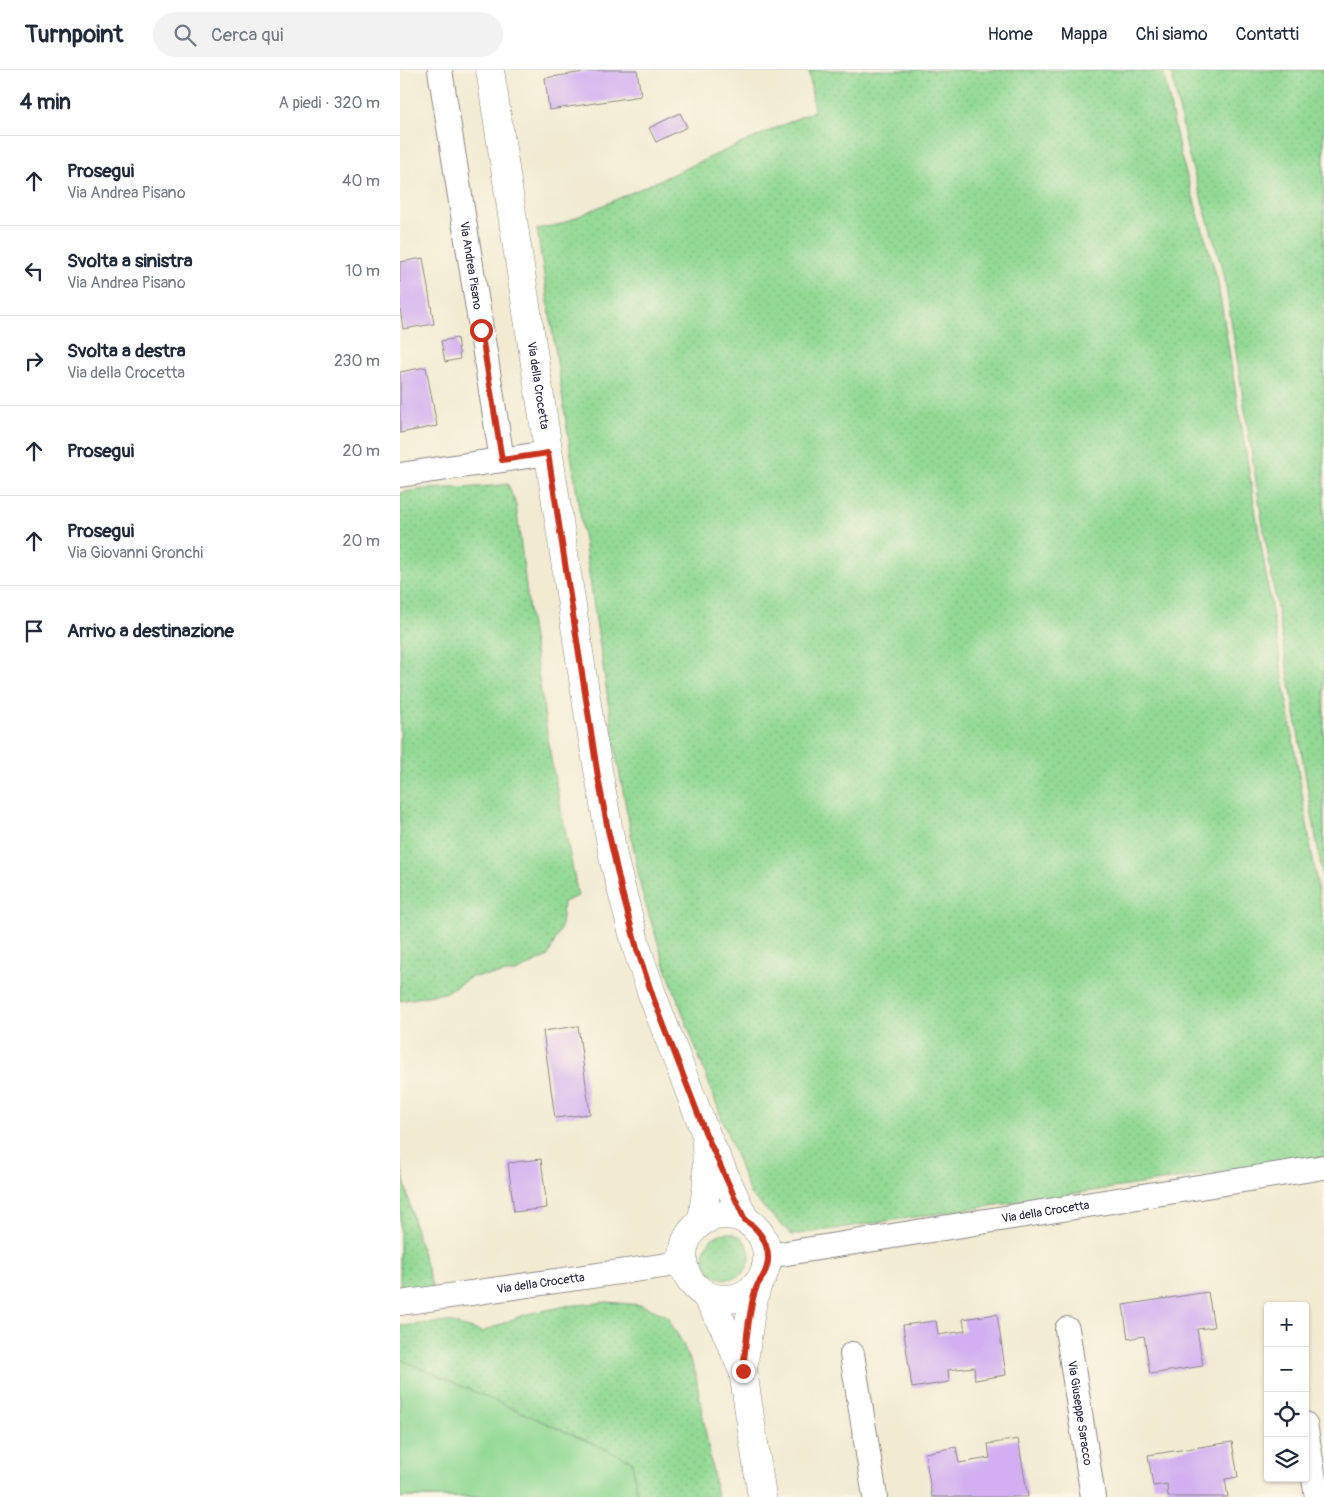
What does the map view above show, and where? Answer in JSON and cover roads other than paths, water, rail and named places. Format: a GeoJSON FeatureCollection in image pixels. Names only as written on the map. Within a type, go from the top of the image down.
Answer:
{"type":"FeatureCollection","features":[{"type":"Feature","properties":{"kind":"street","name":"Via Andrea Pisano"},"geometry":{"type":"LineString","coordinates":[[440,70],[502,460]]}},
{"type":"Feature","properties":{"kind":"street","name":"Via della Crocetta"},"geometry":{"type":"LineString","coordinates":[[490,70],[597,768],[614,862],[644,973],[705,1132],[745,1220]]}},
{"type":"Feature","properties":{"kind":"street"},"geometry":{"type":"LineString","coordinates":[[400,475],[548,453]]}},
{"type":"Feature","properties":{"kind":"street","name":"Via della Crocetta"},"geometry":{"type":"LineString","coordinates":[[702,1222],[707,1183],[705,1132]]}},
{"type":"Feature","properties":{"kind":"street","name":"Via della Crocetta"},"geometry":{"type":"LineString","coordinates":[[768,1256],[1324,1167]]}},
{"type":"Feature","properties":{"kind":"street"},"geometry":{"type":"LineString","coordinates":[[757,1286],[738,1298],[726,1299],[715,1298],[705,1294],[694,1286],[683,1263],[683,1251],[686,1240],[693,1229],[712,1217],[723,1214],[735,1216],[754,1226],[762,1235],[766,1245],[768,1256],[765,1272],[757,1286],[749,1318],[743,1371],[762,1497]]}},
{"type":"Feature","properties":{"kind":"street","name":"Via della Crocetta"},"geometry":{"type":"LineString","coordinates":[[400,1303],[683,1263]]}},
{"type":"Feature","properties":{"kind":"street"},"geometry":{"type":"LineString","coordinates":[[705,1294],[724,1328],[743,1371]]}},
{"type":"Feature","properties":{"kind":"street","name":"Via Giuseppe Saracco"},"geometry":{"type":"LineString","coordinates":[[1067,1329],[1093,1497]]}},
{"type":"Feature","properties":{"kind":"street"},"geometry":{"type":"LineString","coordinates":[[852,1354],[875,1497]]}},
{"type":"Feature","properties":{"kind":"street"},"geometry":{"type":"LineString","coordinates":[[1307,1437],[1318,1497]]}}]}
